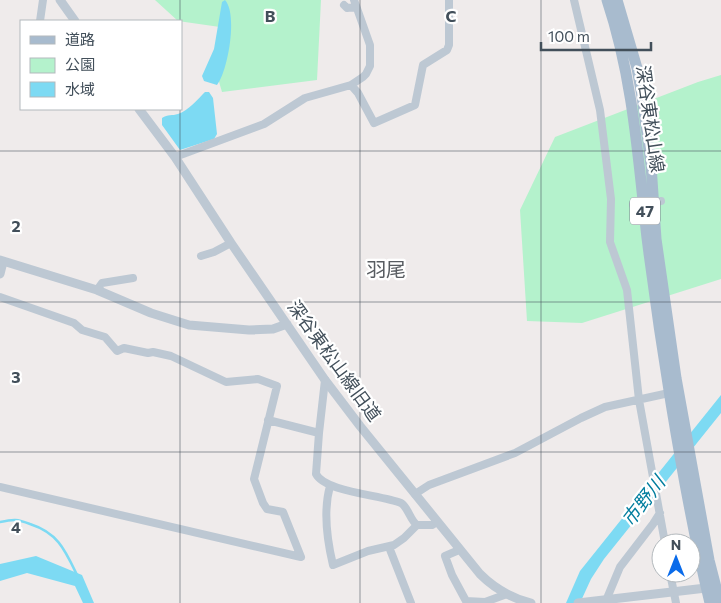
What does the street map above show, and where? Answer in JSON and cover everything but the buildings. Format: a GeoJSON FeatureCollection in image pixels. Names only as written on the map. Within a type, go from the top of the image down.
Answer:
{"type":"FeatureCollection","features":[{"type":"Feature","properties":{"kind":"main road","name":"深谷東松山線"},"geometry":{"type":"LineString","coordinates":[[607,0],[620,44],[632,98],[647,238],[669,393],[679,421]]}},
{"type":"Feature","properties":{"kind":"main road","name":"深谷東松山線"},"geometry":{"type":"LineString","coordinates":[[618,0],[635,59],[642,96],[656,239],[676,378],[679,421]]}},
{"type":"Feature","properties":{"kind":"main road","name":"47"},"geometry":{"type":"LineString","coordinates":[[679,421],[688,477],[714,587],[720,603]]}},
{"type":"Feature","properties":{"kind":"main road","name":"47"},"geometry":{"type":"LineString","coordinates":[[710,603],[714,587]]}},
{"type":"Feature","properties":{"kind":"street"},"geometry":{"type":"LineString","coordinates":[[40,20],[43,0]]}},
{"type":"Feature","properties":{"kind":"street"},"geometry":{"type":"LineString","coordinates":[[60,0],[74,20]]}},
{"type":"Feature","properties":{"kind":"street"},"geometry":{"type":"LineString","coordinates":[[351,85],[358,93],[374,123],[415,105],[423,65],[447,50],[449,45],[449,0]]}},
{"type":"Feature","properties":{"kind":"street"},"geometry":{"type":"LineString","coordinates":[[574,0],[600,110],[611,199],[610,242],[626,290],[639,400],[663,533]]}},
{"type":"Feature","properties":{"kind":"street"},"geometry":{"type":"LineString","coordinates":[[175,157],[264,124],[305,98],[351,85],[366,74],[370,62],[369,40],[355,4],[347,8],[344,5]]}},
{"type":"Feature","properties":{"kind":"street","name":"深谷東松山線旧道"},"geometry":{"type":"LineString","coordinates":[[140,110],[175,157],[231,243],[325,380],[360,426],[459,550],[492,586],[506,594],[531,603]]}},
{"type":"Feature","properties":{"kind":"street"},"geometry":{"type":"LineString","coordinates":[[633,204],[661,201]]}},
{"type":"Feature","properties":{"kind":"street"},"geometry":{"type":"LineString","coordinates":[[201,256],[231,243]]}},
{"type":"Feature","properties":{"kind":"street"},"geometry":{"type":"LineString","coordinates":[[0,274],[1,261],[97,290],[160,316],[189,325],[249,330],[273,328],[287,324]]}},
{"type":"Feature","properties":{"kind":"street"},"geometry":{"type":"LineString","coordinates":[[97,290],[102,283],[133,278]]}},
{"type":"Feature","properties":{"kind":"street"},"geometry":{"type":"LineString","coordinates":[[0,297],[74,323],[82,330],[105,337],[117,351],[124,348],[171,356],[226,382],[258,379],[277,386],[254,479],[263,503],[267,508],[283,512],[301,557],[0,487]]}},
{"type":"Feature","properties":{"kind":"street"},"geometry":{"type":"LineString","coordinates":[[325,380],[318,433],[316,474],[318,478],[330,486],[403,504],[417,525]]}},
{"type":"Feature","properties":{"kind":"street"},"geometry":{"type":"LineString","coordinates":[[403,504],[429,485],[515,453],[605,407],[669,393]]}},
{"type":"Feature","properties":{"kind":"street"},"geometry":{"type":"LineString","coordinates":[[268,420],[318,433]]}},
{"type":"Feature","properties":{"kind":"street"},"geometry":{"type":"LineString","coordinates":[[330,486],[327,502],[327,527],[328,547],[333,565],[368,550],[390,547],[404,538],[417,525],[432,525],[437,522]]}},
{"type":"Feature","properties":{"kind":"street"},"geometry":{"type":"LineString","coordinates":[[603,601],[620,567],[660,513]]}},
{"type":"Feature","properties":{"kind":"street"},"geometry":{"type":"LineString","coordinates":[[390,547],[411,603],[416,603]]}},
{"type":"Feature","properties":{"kind":"street"},"geometry":{"type":"LineString","coordinates":[[459,550],[445,556],[462,602],[485,602],[506,594]]}},
{"type":"Feature","properties":{"kind":"street"},"geometry":{"type":"LineString","coordinates":[[672,583],[676,603]]}},
{"type":"Feature","properties":{"kind":"street"},"geometry":{"type":"LineString","coordinates":[[578,603],[714,587]]}},
{"type":"Feature","properties":{"kind":"green space"},"geometry":{"type":"Polygon","coordinates":[[[155,0],[321,0],[317,80],[222,92],[215,68],[227,28],[177,20],[155,0]]]}},
{"type":"Feature","properties":{"kind":"green space"},"geometry":{"type":"Polygon","coordinates":[[[721,75],[721,279],[582,323],[527,321],[520,210],[555,137],[721,75]]]}},
{"type":"Feature","properties":{"kind":"water"},"geometry":{"type":"Polygon","coordinates":[[[225,0],[231,17],[230,42],[225,68],[217,85],[204,81],[202,76],[214,49],[222,2],[225,0]]]}},
{"type":"Feature","properties":{"kind":"water"},"geometry":{"type":"Polygon","coordinates":[[[205,92],[209,92],[213,98],[217,134],[214,139],[180,150],[162,125],[162,118],[185,110],[193,105],[205,92]]]}},
{"type":"Feature","properties":{"kind":"water","name":"市野川"},"geometry":{"type":"Polygon","coordinates":[[[721,395],[721,413],[604,559],[591,579],[580,603],[566,603],[580,571],[721,395]]]}},
{"type":"Feature","properties":{"kind":"water"},"geometry":{"type":"Polygon","coordinates":[[[36,556],[82,575],[94,603],[83,603],[75,586],[27,573],[0,581],[0,564],[36,556]]]}},
{"type":"Feature","properties":{"kind":"waterway"},"geometry":{"type":"LineString","coordinates":[[0,522],[18,520],[47,532],[60,544],[77,575]]}},
{"type":"Feature","properties":{"kind":"district","name":"羽尾"},"geometry":{"type":"Point","coordinates":[386,270]}}]}
